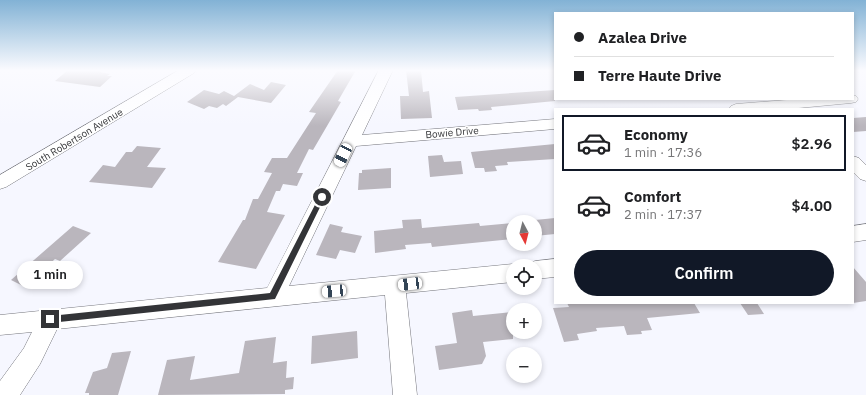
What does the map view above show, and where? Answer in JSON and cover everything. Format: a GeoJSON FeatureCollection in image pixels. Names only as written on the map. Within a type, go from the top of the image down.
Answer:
{"type":"FeatureCollection","features":[{"type":"Feature","properties":{"kind":"street","name":"South Robertson Avenue"},"geometry":{"type":"LineString","coordinates":[[0,183],[158,88]]}},
{"type":"Feature","properties":{"kind":"street"},"geometry":{"type":"LineString","coordinates":[[273,296],[377,88]]}},
{"type":"Feature","properties":{"kind":"street"},"geometry":{"type":"LineString","coordinates":[[854,99],[866,98]]}},
{"type":"Feature","properties":{"kind":"street"},"geometry":{"type":"LineString","coordinates":[[747,108],[840,100]]}},
{"type":"Feature","properties":{"kind":"street","name":"Bowie Drive"},"geometry":{"type":"LineString","coordinates":[[350,140],[554,124]]}},
{"type":"Feature","properties":{"kind":"street"},"geometry":{"type":"LineString","coordinates":[[854,163],[866,175]]}},
{"type":"Feature","properties":{"kind":"street"},"geometry":{"type":"LineString","coordinates":[[854,234],[866,232]]}},
{"type":"Feature","properties":{"kind":"street"},"geometry":{"type":"LineString","coordinates":[[542,269],[554,268]]}},
{"type":"Feature","properties":{"kind":"street"},"geometry":{"type":"LineString","coordinates":[[0,325],[273,296],[395,286],[506,274]]}},
{"type":"Feature","properties":{"kind":"street"},"geometry":{"type":"LineString","coordinates":[[395,286],[405,395]]}},
{"type":"Feature","properties":{"kind":"street"},"geometry":{"type":"LineString","coordinates":[[5,395],[32,356],[50,319]]}},
{"type":"Feature","properties":{"kind":"building"},"geometry":{"type":"Polygon","coordinates":[[[244,88],[260,88],[264,90],[265,88],[283,88],[271,103],[238,97],[226,106],[223,104],[217,108],[209,106],[204,109],[187,102],[204,90],[219,94],[224,91],[234,96],[244,88]]]}},
{"type":"Feature","properties":{"kind":"building"},"geometry":{"type":"Polygon","coordinates":[[[325,88],[345,88],[338,101],[341,102],[313,150],[309,149],[297,173],[303,173],[297,186],[283,184],[280,191],[276,191],[267,212],[285,215],[256,269],[218,262],[243,220],[245,220],[253,199],[258,199],[272,173],[264,172],[272,158],[287,158],[316,113],[309,112],[325,88]]]}},
{"type":"Feature","properties":{"kind":"building"},"geometry":{"type":"Polygon","coordinates":[[[408,88],[423,88],[423,92],[429,91],[432,118],[401,119],[400,96],[409,96],[408,88]]]}},
{"type":"Feature","properties":{"kind":"building"},"geometry":{"type":"Polygon","coordinates":[[[554,90],[555,101],[491,107],[492,110],[479,111],[478,109],[458,110],[455,97],[554,90]]]}},
{"type":"Feature","properties":{"kind":"building"},"geometry":{"type":"Polygon","coordinates":[[[866,117],[866,131],[854,132],[854,118],[866,117]]]}},
{"type":"Feature","properties":{"kind":"building"},"geometry":{"type":"Polygon","coordinates":[[[554,144],[554,159],[507,162],[508,165],[495,166],[497,171],[485,172],[484,168],[475,168],[471,152],[554,144]]]}},
{"type":"Feature","properties":{"kind":"building"},"geometry":{"type":"Polygon","coordinates":[[[137,146],[161,148],[147,167],[166,168],[152,188],[89,182],[103,165],[115,167],[126,152],[132,152],[137,146]]]}},
{"type":"Feature","properties":{"kind":"building"},"geometry":{"type":"Polygon","coordinates":[[[442,155],[444,162],[461,161],[463,174],[430,177],[428,156],[442,155]]]}},
{"type":"Feature","properties":{"kind":"building"},"geometry":{"type":"Polygon","coordinates":[[[391,168],[391,188],[358,190],[359,173],[362,173],[362,170],[391,168]]]}},
{"type":"Feature","properties":{"kind":"building"},"geometry":{"type":"Polygon","coordinates":[[[554,218],[554,234],[542,235],[542,219],[554,218]]]}},
{"type":"Feature","properties":{"kind":"building"},"geometry":{"type":"Polygon","coordinates":[[[421,219],[422,228],[479,223],[480,226],[506,224],[506,240],[432,247],[431,243],[405,245],[406,249],[375,253],[374,231],[403,228],[402,220],[421,219]]]}},
{"type":"Feature","properties":{"kind":"building"},"geometry":{"type":"Polygon","coordinates":[[[330,224],[343,227],[341,232],[362,236],[355,253],[340,250],[336,259],[316,255],[330,224]]]}},
{"type":"Feature","properties":{"kind":"building"},"geometry":{"type":"Polygon","coordinates":[[[73,226],[91,233],[60,261],[55,259],[25,287],[11,280],[73,226]]]}},
{"type":"Feature","properties":{"kind":"building"},"geometry":{"type":"Polygon","coordinates":[[[854,268],[866,282],[866,301],[854,303],[854,268]]]}},
{"type":"Feature","properties":{"kind":"building"},"geometry":{"type":"Polygon","coordinates":[[[568,304],[695,304],[700,313],[647,318],[652,330],[641,331],[642,334],[627,335],[624,326],[596,328],[597,331],[577,334],[579,340],[564,342],[553,308],[569,307],[568,304]]]}},
{"type":"Feature","properties":{"kind":"building"},"geometry":{"type":"Polygon","coordinates":[[[741,304],[758,304],[764,314],[748,315],[741,304]]]}},
{"type":"Feature","properties":{"kind":"building"},"geometry":{"type":"Polygon","coordinates":[[[472,310],[473,316],[506,313],[506,339],[513,339],[483,342],[486,356],[482,364],[439,370],[435,346],[457,343],[452,313],[472,310]]]}},
{"type":"Feature","properties":{"kind":"building"},"geometry":{"type":"Polygon","coordinates":[[[357,331],[358,358],[311,364],[312,336],[357,331]]]}},
{"type":"Feature","properties":{"kind":"building"},"geometry":{"type":"Polygon","coordinates":[[[276,337],[273,363],[287,361],[286,378],[294,377],[293,389],[285,390],[285,394],[158,395],[167,360],[195,356],[190,380],[239,373],[245,341],[276,337]]]}},
{"type":"Feature","properties":{"kind":"building"},"geometry":{"type":"Polygon","coordinates":[[[131,351],[118,395],[89,395],[89,393],[85,393],[93,372],[107,368],[112,353],[131,351]]]}},
{"type":"Feature","properties":{"kind":"route"},"geometry":{"type":"LineString","coordinates":[[50,319],[273,296],[322,197]]}}]}
